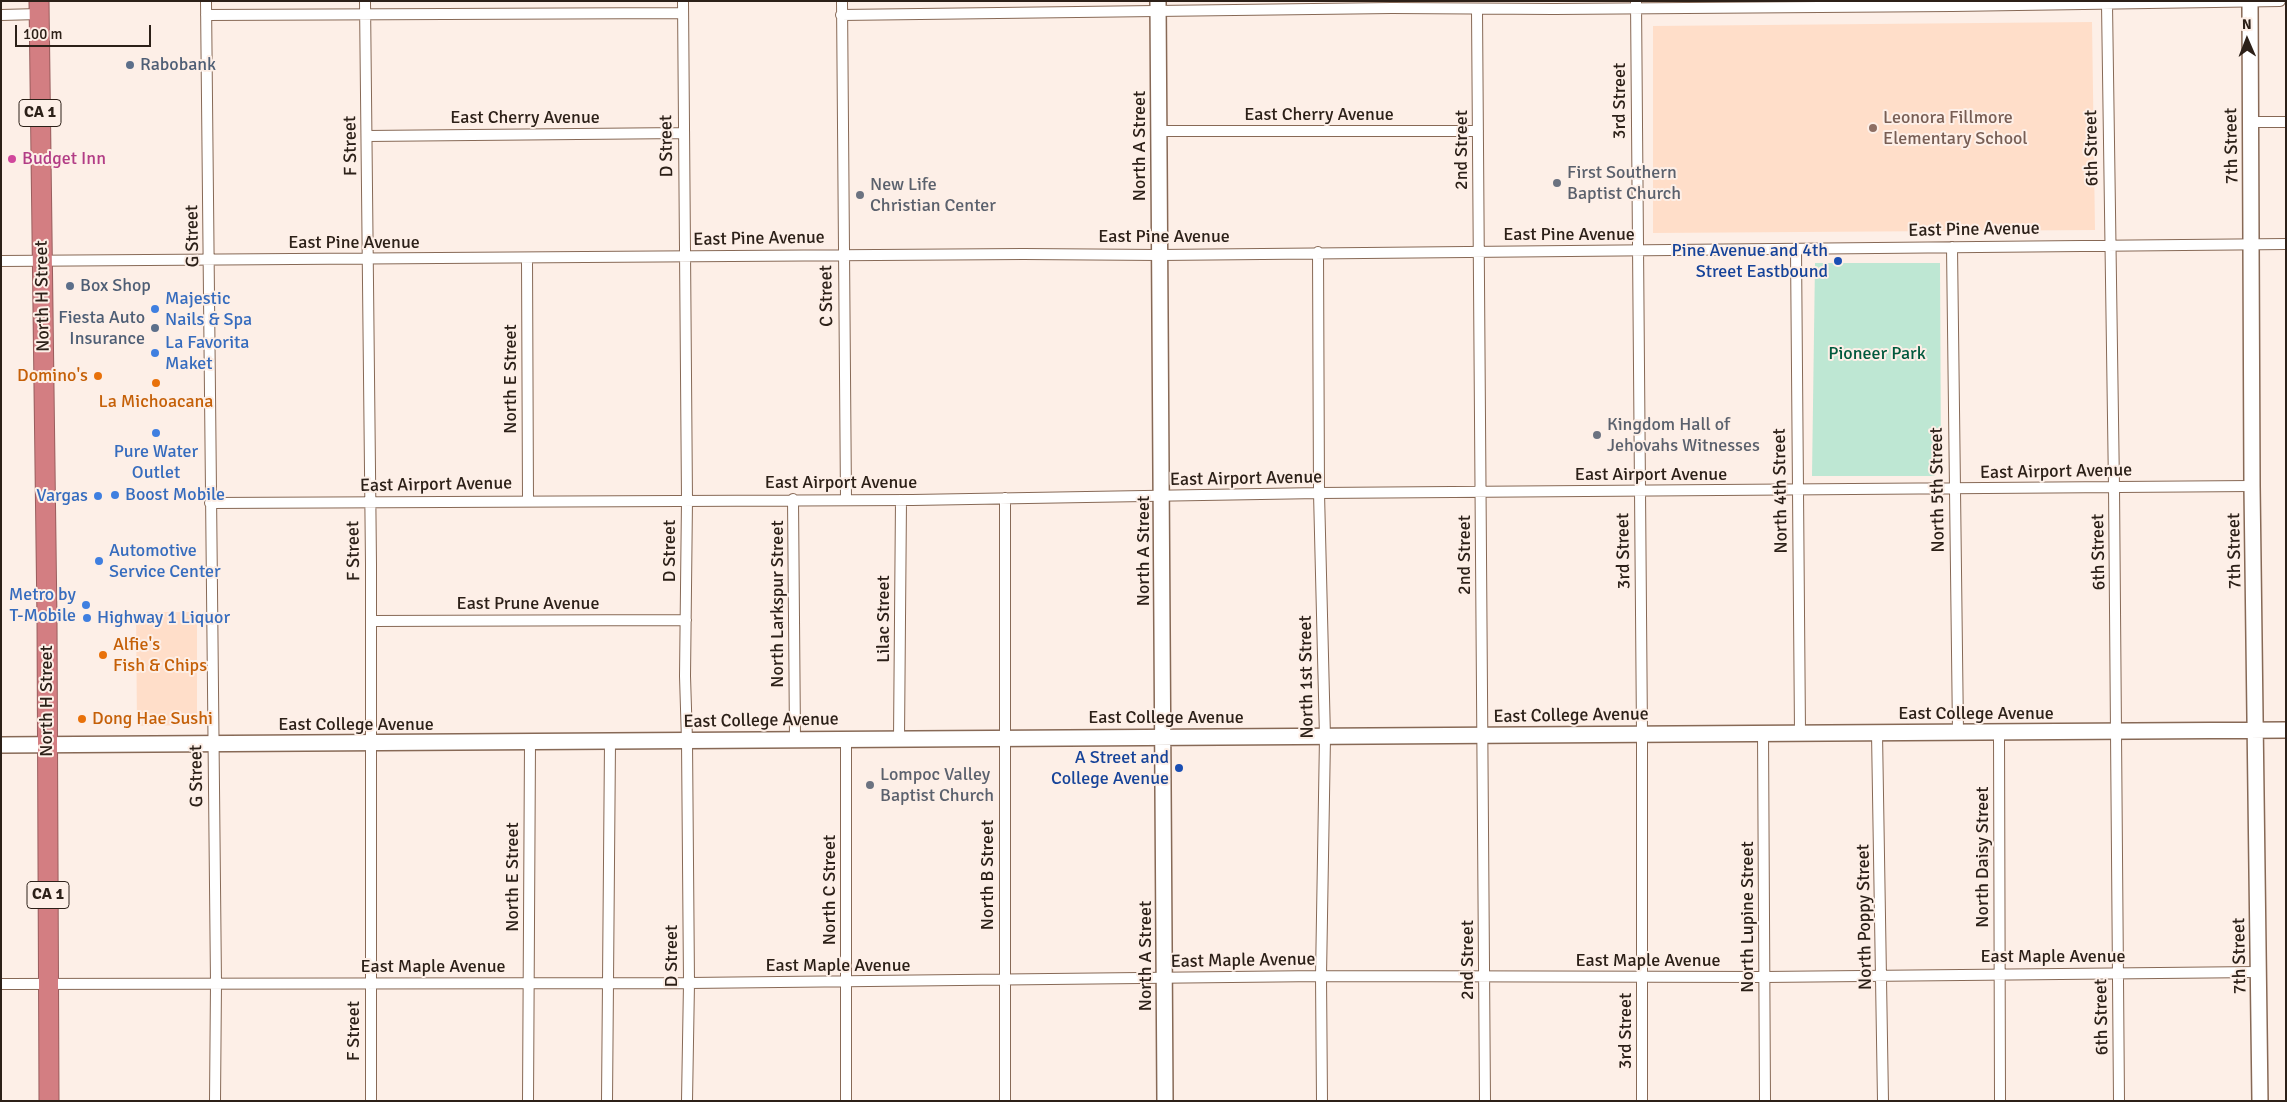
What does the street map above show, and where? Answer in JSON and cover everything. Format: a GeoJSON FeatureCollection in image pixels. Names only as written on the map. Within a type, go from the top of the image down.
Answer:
{"type":"FeatureCollection","features":[{"type":"Feature","properties":{"kind":"highway","name":"North H Street"},"geometry":{"type":"LineString","coordinates":[[39,8],[49,1101]]}},
{"type":"Feature","properties":{"kind":"street","name":"G Street"},"geometry":{"type":"LineString","coordinates":[[206,1],[216,983],[215,1101]]}},
{"type":"Feature","properties":{"kind":"street","name":"F Street"},"geometry":{"type":"LineString","coordinates":[[365,1],[369,259],[371,621],[371,1101]]}},
{"type":"Feature","properties":{"kind":"street","name":"D Street"},"geometry":{"type":"LineString","coordinates":[[683,1],[687,500],[685,676],[689,984],[687,1101]]}},
{"type":"Feature","properties":{"kind":"street","name":"C Street"},"geometry":{"type":"LineString","coordinates":[[842,1],[846,500]]}},
{"type":"Feature","properties":{"kind":"street","name":"7th Street"},"geometry":{"type":"LineString","coordinates":[[2250,1],[2252,486],[2260,1101]]}},
{"type":"Feature","properties":{"kind":"street"},"geometry":{"type":"LineString","coordinates":[[842,15],[1158,6],[1392,5],[1477,10],[1636,5],[2107,4],[2280,1]]}},
{"type":"Feature","properties":{"kind":"street","name":"6th Street"},"geometry":{"type":"LineString","coordinates":[[2107,4],[2117,732],[2119,1101]]}},
{"type":"Feature","properties":{"kind":"street","name":"3rd Street"},"geometry":{"type":"LineString","coordinates":[[1636,5],[1642,734],[1642,1101]]}},
{"type":"Feature","properties":{"kind":"street","name":"North A Street"},"geometry":{"type":"LineString","coordinates":[[1158,6],[1166,1101]]}},
{"type":"Feature","properties":{"kind":"street"},"geometry":{"type":"LineString","coordinates":[[1,15],[39,8]]}},
{"type":"Feature","properties":{"kind":"street","name":"2nd Street"},"geometry":{"type":"LineString","coordinates":[[1477,10],[1485,1101]]}},
{"type":"Feature","properties":{"kind":"street"},"geometry":{"type":"LineString","coordinates":[[206,15],[683,13]]}},
{"type":"Feature","properties":{"kind":"street"},"geometry":{"type":"LineString","coordinates":[[2251,122],[2286,122]]}},
{"type":"Feature","properties":{"kind":"street","name":"East Cherry Avenue"},"geometry":{"type":"LineString","coordinates":[[1159,131],[1478,131]]}},
{"type":"Feature","properties":{"kind":"street","name":"East Cherry Avenue"},"geometry":{"type":"LineString","coordinates":[[367,136],[683,133]]}},
{"type":"Feature","properties":{"kind":"street","name":"East Pine Avenue"},"geometry":{"type":"LineString","coordinates":[[1,261],[843,254],[1160,255],[2286,244]]}},
{"type":"Feature","properties":{"kind":"street","name":"North 5th Street"},"geometry":{"type":"LineString","coordinates":[[1952,247],[1958,733]]}},
{"type":"Feature","properties":{"kind":"street","name":"North 4th Street"},"geometry":{"type":"LineString","coordinates":[[1796,250],[1800,732]]}},
{"type":"Feature","properties":{"kind":"street","name":"North 1st Street"},"geometry":{"type":"LineString","coordinates":[[1318,252],[1319,493],[1325,737],[1321,976],[1322,1101]]}},
{"type":"Feature","properties":{"kind":"street","name":"North E Street"},"geometry":{"type":"LineString","coordinates":[[527,258],[528,501]]}},
{"type":"Feature","properties":{"kind":"street","name":"East Airport Avenue"},"geometry":{"type":"LineString","coordinates":[[210,503],[901,500],[1319,493],[1798,491],[2252,486]]}},
{"type":"Feature","properties":{"kind":"street","name":"North B Street"},"geometry":{"type":"LineString","coordinates":[[1005,498],[1005,1101]]}},
{"type":"Feature","properties":{"kind":"street","name":"North Larkspur Street"},"geometry":{"type":"LineString","coordinates":[[794,500],[795,739]]}},
{"type":"Feature","properties":{"kind":"street","name":"Lilac Street"},"geometry":{"type":"LineString","coordinates":[[899,738],[901,500]]}},
{"type":"Feature","properties":{"kind":"street","name":"East Prune Avenue"},"geometry":{"type":"LineString","coordinates":[[371,621],[686,620]]}},
{"type":"Feature","properties":{"kind":"street","name":"East College Avenue"},"geometry":{"type":"LineString","coordinates":[[1,745],[2286,730]]}},
{"type":"Feature","properties":{"kind":"street","name":"North Daisy Street"},"geometry":{"type":"LineString","coordinates":[[1999,732],[2000,1101]]}},
{"type":"Feature","properties":{"kind":"street","name":"North Lupine Street"},"geometry":{"type":"LineString","coordinates":[[1763,733],[1765,1101]]}},
{"type":"Feature","properties":{"kind":"street","name":"North Poppy Street"},"geometry":{"type":"LineString","coordinates":[[1877,733],[1883,1101]]}},
{"type":"Feature","properties":{"kind":"street","name":"North C Street"},"geometry":{"type":"LineString","coordinates":[[846,739],[846,1101]]}},
{"type":"Feature","properties":{"kind":"street"},"geometry":{"type":"LineString","coordinates":[[607,1101],[610,742]]}},
{"type":"Feature","properties":{"kind":"street","name":"North E Street"},"geometry":{"type":"LineString","coordinates":[[528,1101],[530,743]]}},
{"type":"Feature","properties":{"kind":"street","name":"East Maple Avenue"},"geometry":{"type":"LineString","coordinates":[[1,984],[608,982],[689,984],[1321,976],[1764,977],[2258,972]]}},
{"type":"Feature","properties":{"kind":"shaded area","name":"Leonora Fillmore Elementary School"},"geometry":{"type":"Polygon","coordinates":[[[2092,22],[2095,230],[1653,233],[1653,26],[2092,22]]]}},
{"type":"Feature","properties":{"kind":"shaded area"},"geometry":{"type":"Polygon","coordinates":[[[136,612],[197,612],[197,725],[137,726],[136,612]]]}},
{"type":"Feature","properties":{"kind":"green space","name":"Pioneer Park"},"geometry":{"type":"Polygon","coordinates":[[[1815,263],[1940,263],[1941,468],[1934,476],[1812,476],[1815,263]]]}},
{"type":"Feature","properties":{"kind":"place","name":"Rabobank"},"geometry":{"type":"Point","coordinates":[130,65]}},
{"type":"Feature","properties":{"kind":"place","name":"Leonora Fillmore Elementary School"},"geometry":{"type":"Point","coordinates":[1873,128]}},
{"type":"Feature","properties":{"kind":"place","name":"Budget Inn"},"geometry":{"type":"Point","coordinates":[12,159]}},
{"type":"Feature","properties":{"kind":"place","name":"First Southern Baptist Church"},"geometry":{"type":"Point","coordinates":[1557,183]}},
{"type":"Feature","properties":{"kind":"place","name":"New Life Christian Center"},"geometry":{"type":"Point","coordinates":[860,195]}},
{"type":"Feature","properties":{"kind":"place","name":"Pine Avenue and 4th Street Eastbound"},"geometry":{"type":"Point","coordinates":[1838,261]}},
{"type":"Feature","properties":{"kind":"place","name":"Box Shop"},"geometry":{"type":"Point","coordinates":[70,286]}},
{"type":"Feature","properties":{"kind":"place","name":"Majestic Nails & Spa"},"geometry":{"type":"Point","coordinates":[155,309]}},
{"type":"Feature","properties":{"kind":"place","name":"Fiesta Auto Insurance"},"geometry":{"type":"Point","coordinates":[155,328]}},
{"type":"Feature","properties":{"kind":"place","name":"La Favorita Maket"},"geometry":{"type":"Point","coordinates":[155,353]}},
{"type":"Feature","properties":{"kind":"place","name":"Domino's"},"geometry":{"type":"Point","coordinates":[98,376]}},
{"type":"Feature","properties":{"kind":"place","name":"La Michoacana"},"geometry":{"type":"Point","coordinates":[156,383]}},
{"type":"Feature","properties":{"kind":"place","name":"Pure Water Outlet"},"geometry":{"type":"Point","coordinates":[156,433]}},
{"type":"Feature","properties":{"kind":"place","name":"Kingdom Hall of Jehovahs Witnesses"},"geometry":{"type":"Point","coordinates":[1597,435]}},
{"type":"Feature","properties":{"kind":"place","name":"Boost Mobile"},"geometry":{"type":"Point","coordinates":[115,495]}},
{"type":"Feature","properties":{"kind":"place","name":"Vargas"},"geometry":{"type":"Point","coordinates":[98,496]}},
{"type":"Feature","properties":{"kind":"place","name":"Automotive Service Center"},"geometry":{"type":"Point","coordinates":[99,561]}},
{"type":"Feature","properties":{"kind":"place","name":"Metro by T-Mobile"},"geometry":{"type":"Point","coordinates":[86,605]}},
{"type":"Feature","properties":{"kind":"place","name":"Highway 1 Liquor"},"geometry":{"type":"Point","coordinates":[87,618]}},
{"type":"Feature","properties":{"kind":"place","name":"Alfie's Fish & Chips"},"geometry":{"type":"Point","coordinates":[103,655]}},
{"type":"Feature","properties":{"kind":"place","name":"Dong Hae Sushi"},"geometry":{"type":"Point","coordinates":[82,719]}},
{"type":"Feature","properties":{"kind":"place","name":"A Street and College Avenue"},"geometry":{"type":"Point","coordinates":[1179,768]}},
{"type":"Feature","properties":{"kind":"place","name":"Lompoc Valley Baptist Church"},"geometry":{"type":"Point","coordinates":[870,785]}}]}
